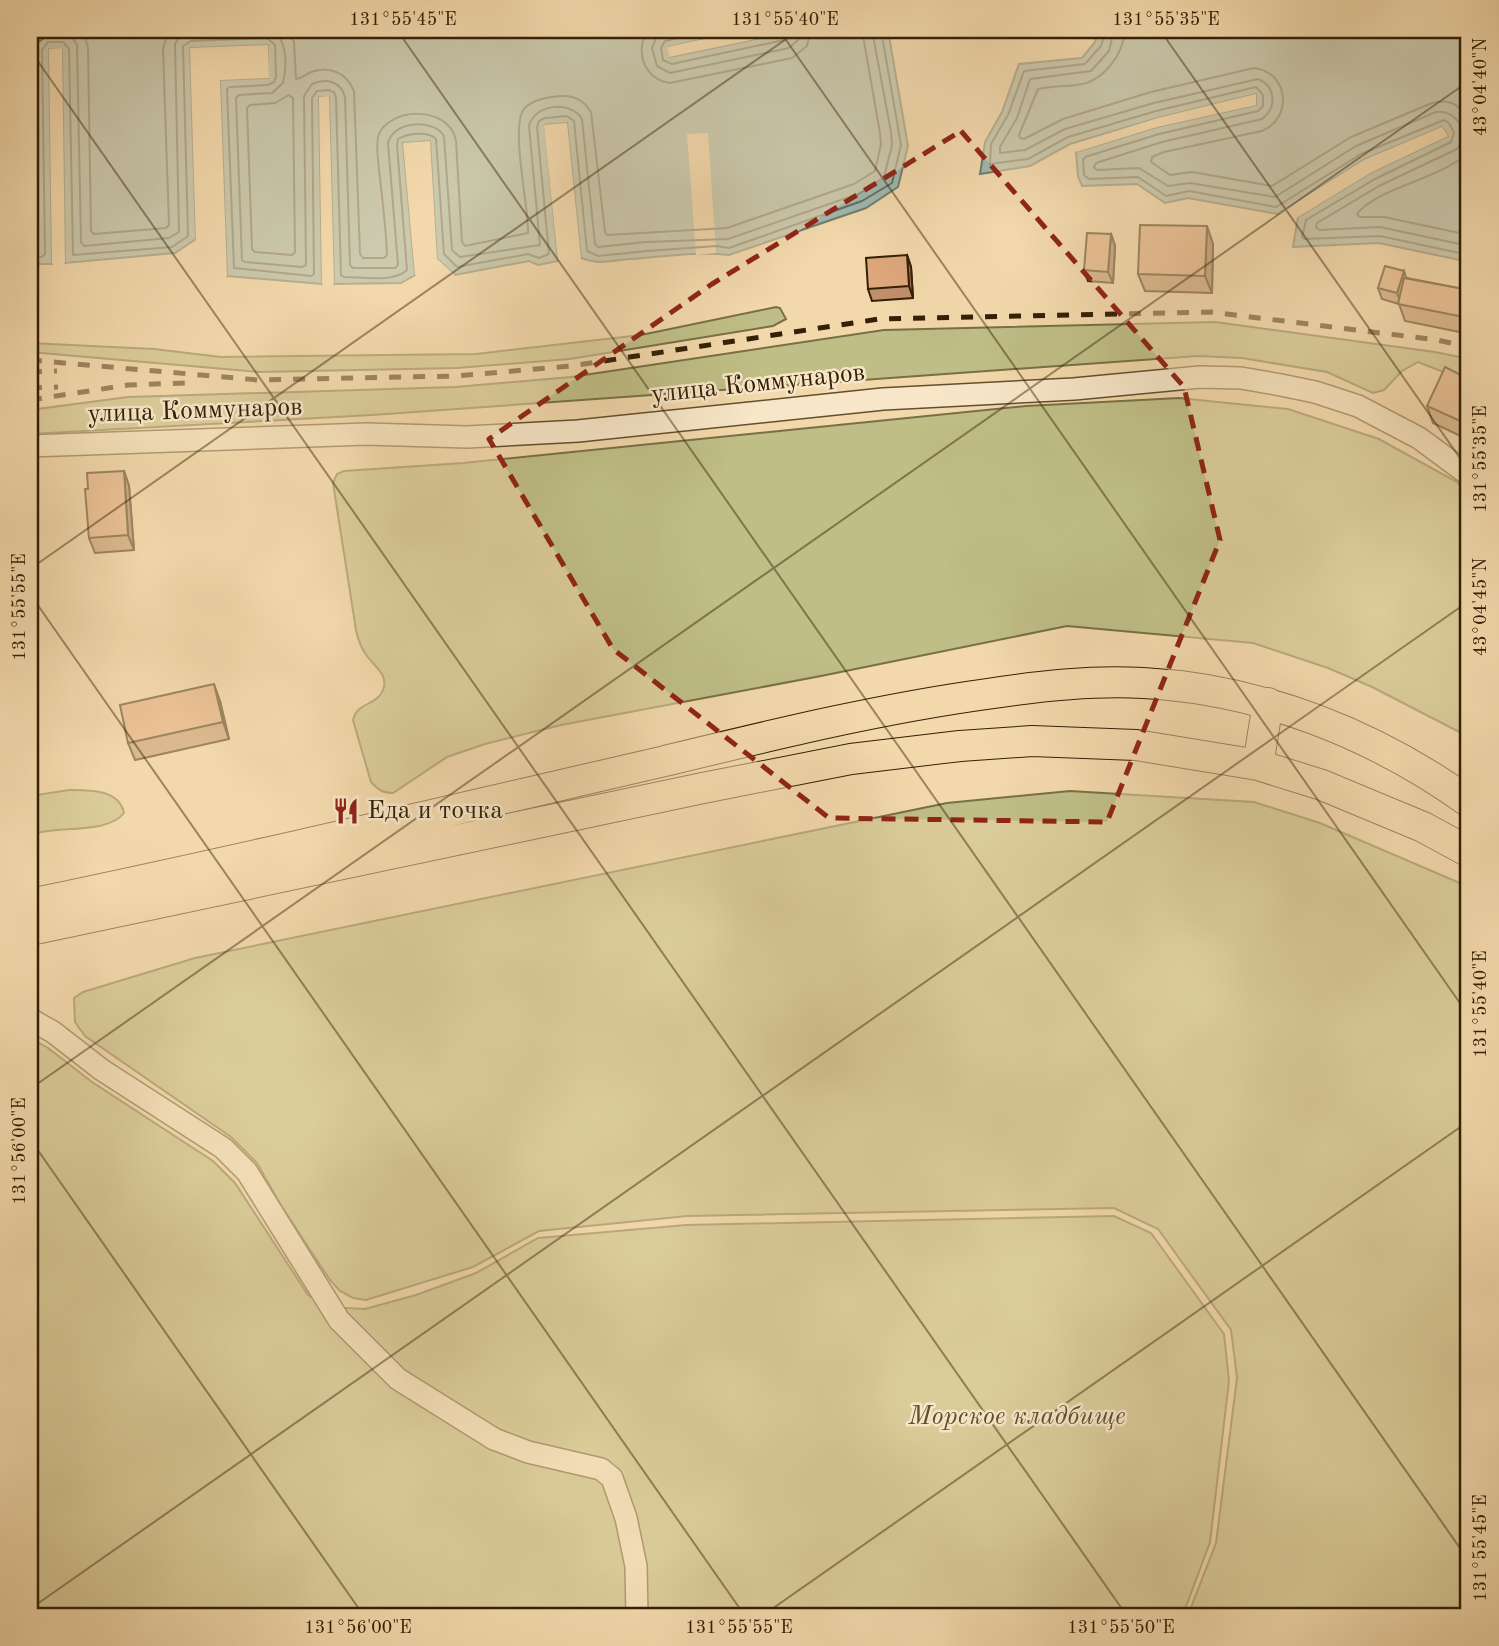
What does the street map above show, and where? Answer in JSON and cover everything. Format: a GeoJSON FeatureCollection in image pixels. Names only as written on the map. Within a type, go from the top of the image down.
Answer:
{"type":"FeatureCollection","features":[{"type":"Feature","properties":{"kind":"highway"},"geometry":{"type":"LineString","coordinates":[[30,904],[218,865],[844,719],[949,699],[1090,682],[1146,682],[1268,703],[1342,728],[1385,749],[1440,781],[1469,802]]}},
{"type":"Feature","properties":{"kind":"highway"},"geometry":{"type":"LineString","coordinates":[[1258,765],[1268,703]]}},
{"type":"Feature","properties":{"kind":"highway"},"geometry":{"type":"LineString","coordinates":[[30,930],[851,759],[960,746],[1032,741],[1136,744],[1258,765],[1322,785],[1423,827],[1469,852]]}},
{"type":"Feature","properties":{"kind":"street","name":"улица Коммунаров"},"geometry":{"type":"LineString","coordinates":[[30,446],[366,434],[467,437],[564,432],[883,399],[1074,389],[1200,377],[1241,378],[1281,385],[1358,406],[1419,438],[1469,475]]}},
{"type":"Feature","properties":{"kind":"street"},"geometry":{"type":"LineString","coordinates":[[30,1019],[223,1149],[247,1172],[339,1320],[398,1379],[494,1439],[528,1452],[601,1469],[611,1478],[626,1518],[636,1566],[637,1616]]}},
{"type":"Feature","properties":{"kind":"highlighted area"},"geometry":{"type":"Polygon","coordinates":[[[961,131],[1184,387],[1220,540],[1107,822],[829,818],[613,649],[489,439],[712,284],[961,131]]]}},
{"type":"Feature","properties":{"kind":"green space"},"geometry":{"type":"Polygon","coordinates":[[[780,308],[786,319],[773,326],[570,359],[457,368],[259,372],[30,352],[30,343],[154,349],[221,357],[476,354],[641,335],[780,308]]]}},
{"type":"Feature","properties":{"kind":"green space"},"geometry":{"type":"Polygon","coordinates":[[[1215,322],[1469,359],[1469,382],[1418,362],[1402,371],[1384,390],[1373,393],[1327,372],[1242,358],[1198,356],[372,415],[30,434],[30,410],[128,397],[455,387],[571,377],[884,330],[1215,322]]]}},
{"type":"Feature","properties":{"kind":"green space"},"geometry":{"type":"Polygon","coordinates":[[[1179,398],[1288,409],[1379,439],[1457,482],[1469,495],[1469,737],[1372,687],[1328,668],[1253,643],[1067,626],[561,725],[485,744],[447,757],[393,793],[381,790],[371,782],[353,720],[359,710],[380,695],[384,680],[363,650],[357,634],[333,483],[337,474],[344,471],[463,463],[1026,406],[1179,398]]]}},
{"type":"Feature","properties":{"kind":"green space"},"geometry":{"type":"Polygon","coordinates":[[[69,790],[102,792],[116,799],[124,813],[106,824],[30,835],[30,796],[69,790]]]}},
{"type":"Feature","properties":{"kind":"green space"},"geometry":{"type":"Polygon","coordinates":[[[1070,791],[1254,802],[1320,823],[1469,887],[1469,1616],[1182,1616],[1188,1615],[1216,1543],[1237,1378],[1231,1330],[1158,1229],[1114,1208],[687,1216],[539,1231],[473,1267],[366,1300],[353,1298],[340,1291],[330,1280],[257,1163],[231,1137],[85,1036],[75,1022],[74,998],[83,992],[195,958],[947,803],[1070,791]]]}},
{"type":"Feature","properties":{"kind":"green space","name":"Морское кладбище"},"geometry":{"type":"Polygon","coordinates":[[[30,1038],[213,1161],[235,1183],[308,1295],[327,1307],[365,1309],[416,1295],[476,1273],[538,1238],[686,1225],[1114,1216],[1151,1233],[1224,1334],[1229,1381],[1210,1542],[1184,1612],[1162,1616],[30,1616],[30,1038]]]}},
{"type":"Feature","properties":{"kind":"water"},"geometry":{"type":"Polygon","coordinates":[[[30,30],[747,30],[668,47],[670,57],[799,30],[888,30],[908,146],[898,187],[866,208],[729,255],[692,254],[600,262],[581,258],[567,123],[545,125],[558,261],[538,265],[529,261],[455,275],[437,259],[430,141],[403,143],[415,275],[401,283],[334,284],[329,97],[319,97],[322,284],[227,276],[220,80],[268,78],[268,45],[190,48],[196,239],[175,253],[65,263],[62,49],[49,49],[52,264],[30,264],[30,30]]]}},
{"type":"Feature","properties":{"kind":"water"},"geometry":{"type":"Polygon","coordinates":[[[1099,30],[1469,30],[1469,262],[1379,243],[1293,247],[1298,217],[1372,172],[1448,136],[1442,127],[1364,160],[1278,214],[1188,198],[1165,203],[1137,184],[1082,186],[1078,176],[1076,152],[1157,127],[1256,105],[1256,94],[1158,118],[1070,144],[1030,166],[980,174],[985,142],[1002,112],[1019,64],[1082,58],[1095,42],[1099,30]]]}},
{"type":"Feature","properties":{"kind":"pier"},"geometry":{"type":"Polygon","coordinates":[[[751,30],[748,33],[671,50],[672,53],[782,30],[799,30],[669,57],[667,47],[751,30]]]}},
{"type":"Feature","properties":{"kind":"pier"},"geometry":{"type":"Polygon","coordinates":[[[268,45],[269,78],[220,80],[227,276],[223,277],[217,79],[220,76],[265,75],[264,49],[193,51],[200,239],[196,243],[190,48],[268,45]]]}},
{"type":"Feature","properties":{"kind":"pier"},"geometry":{"type":"Polygon","coordinates":[[[62,48],[65,263],[62,263],[59,52],[52,52],[55,264],[52,264],[49,49],[62,48]]]}},
{"type":"Feature","properties":{"kind":"pier"},"geometry":{"type":"Polygon","coordinates":[[[1256,94],[1256,105],[1157,127],[1076,152],[1074,149],[1156,124],[1253,102],[1253,98],[1159,121],[1072,147],[1071,145],[1158,118],[1256,94]]]}},
{"type":"Feature","properties":{"kind":"pier"},"geometry":{"type":"Polygon","coordinates":[[[329,96],[334,284],[331,284],[326,100],[323,100],[326,284],[322,284],[319,97],[329,96]]]}},
{"type":"Feature","properties":{"kind":"pier"},"geometry":{"type":"Polygon","coordinates":[[[567,123],[581,258],[578,259],[564,126],[548,128],[561,260],[558,261],[544,125],[567,123]]]}},
{"type":"Feature","properties":{"kind":"pier"},"geometry":{"type":"Polygon","coordinates":[[[1442,127],[1448,136],[1372,172],[1298,217],[1295,216],[1370,169],[1443,135],[1441,131],[1365,163],[1284,215],[1278,214],[1364,160],[1442,127]]]}},
{"type":"Feature","properties":{"kind":"pier"},"geometry":{"type":"Polygon","coordinates":[[[708,133],[716,253],[696,255],[687,134],[708,133]]]}},
{"type":"Feature","properties":{"kind":"pier"},"geometry":{"type":"Polygon","coordinates":[[[430,141],[437,259],[455,275],[449,275],[434,260],[427,145],[407,146],[418,275],[415,275],[403,143],[430,141]]]}},
{"type":"Feature","properties":{"kind":"building"},"geometry":{"type":"Polygon","coordinates":[[[1140,225],[1207,226],[1205,276],[1138,274],[1140,225]]]}},
{"type":"Feature","properties":{"kind":"building"},"geometry":{"type":"Polygon","coordinates":[[[1087,233],[1111,234],[1108,272],[1084,270],[1087,233]]]}},
{"type":"Feature","properties":{"kind":"building"},"geometry":{"type":"Polygon","coordinates":[[[907,255],[909,286],[868,289],[866,258],[907,255]]]}},
{"type":"Feature","properties":{"kind":"building"},"geometry":{"type":"Polygon","coordinates":[[[1385,266],[1404,271],[1397,293],[1378,288],[1385,266]]]}},
{"type":"Feature","properties":{"kind":"building"},"geometry":{"type":"Polygon","coordinates":[[[1404,278],[1469,290],[1469,318],[1398,304],[1404,278]]]}},
{"type":"Feature","properties":{"kind":"building"},"geometry":{"type":"Polygon","coordinates":[[[1445,367],[1469,379],[1469,425],[1427,406],[1445,367]]]}},
{"type":"Feature","properties":{"kind":"building"},"geometry":{"type":"Polygon","coordinates":[[[124,471],[128,535],[89,538],[85,489],[88,489],[87,473],[124,471]]]}},
{"type":"Feature","properties":{"kind":"building"},"geometry":{"type":"Polygon","coordinates":[[[214,684],[223,722],[128,743],[120,705],[214,684]]]}},
{"type":"Feature","properties":{"kind":"railway"},"geometry":{"type":"LineString","coordinates":[[30,360],[258,380],[456,376],[571,366],[879,319],[1211,312],[1437,340],[1469,347]]}},
{"type":"Feature","properties":{"kind":"railway"},"geometry":{"type":"LineString","coordinates":[[30,372],[57,371]]}},
{"type":"Feature","properties":{"kind":"railway"},"geometry":{"type":"LineString","coordinates":[[30,400],[128,385],[185,383]]}},
{"type":"Feature","properties":{"kind":"railway"},"geometry":{"type":"LineString","coordinates":[[30,388],[58,387]]}},
{"type":"Feature","properties":{"kind":"place","name":"Еда и точка"},"geometry":{"type":"Point","coordinates":[346,811]}}]}
